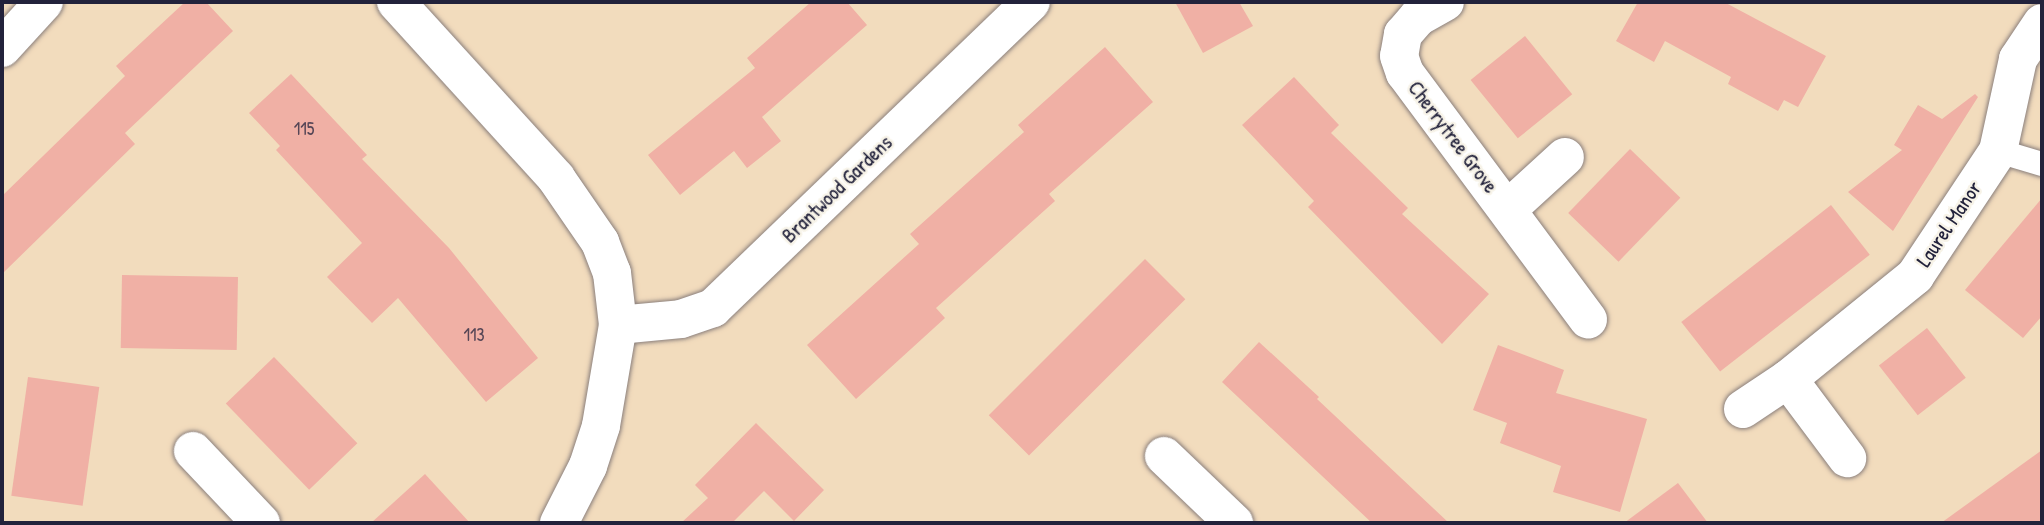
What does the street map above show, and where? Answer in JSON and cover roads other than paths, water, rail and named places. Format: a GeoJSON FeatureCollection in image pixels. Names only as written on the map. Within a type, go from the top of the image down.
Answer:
{"type":"FeatureCollection","features":[{"type":"Feature","properties":{"kind":"street"},"geometry":{"type":"LineString","coordinates":[[2,48],[44,2]]}},
{"type":"Feature","properties":{"kind":"street"},"geometry":{"type":"LineString","coordinates":[[396,2],[581,211],[612,273],[618,326],[601,426],[588,466],[559,523]]}},
{"type":"Feature","properties":{"kind":"street","name":"Brantwood Gardens"},"geometry":{"type":"LineString","coordinates":[[618,326],[681,319],[713,308],[1031,2]]}},
{"type":"Feature","properties":{"kind":"street","name":"Cherrytree Grove"},"geometry":{"type":"LineString","coordinates":[[1445,2],[1409,26],[1399,42],[1401,64],[1417,95],[1507,209],[1588,319]]}},
{"type":"Feature","properties":{"kind":"street","name":"Laurel Manor"},"geometry":{"type":"LineString","coordinates":[[1743,409],[1788,379],[1915,276],[1998,150],[2018,59],[2042,23]]}},
{"type":"Feature","properties":{"kind":"street","name":"Cherrytree Grove"},"geometry":{"type":"LineString","coordinates":[[1507,209],[1564,157]]}},
{"type":"Feature","properties":{"kind":"street"},"geometry":{"type":"LineString","coordinates":[[1788,379],[1847,458]]}},
{"type":"Feature","properties":{"kind":"street"},"geometry":{"type":"LineString","coordinates":[[193,450],[261,523]]}},
{"type":"Feature","properties":{"kind":"street"},"geometry":{"type":"LineString","coordinates":[[1164,456],[1234,523]]}},
{"type":"Feature","properties":{"kind":"lane"},"geometry":{"type":"LineString","coordinates":[[1998,150],[2042,164]]}}]}
